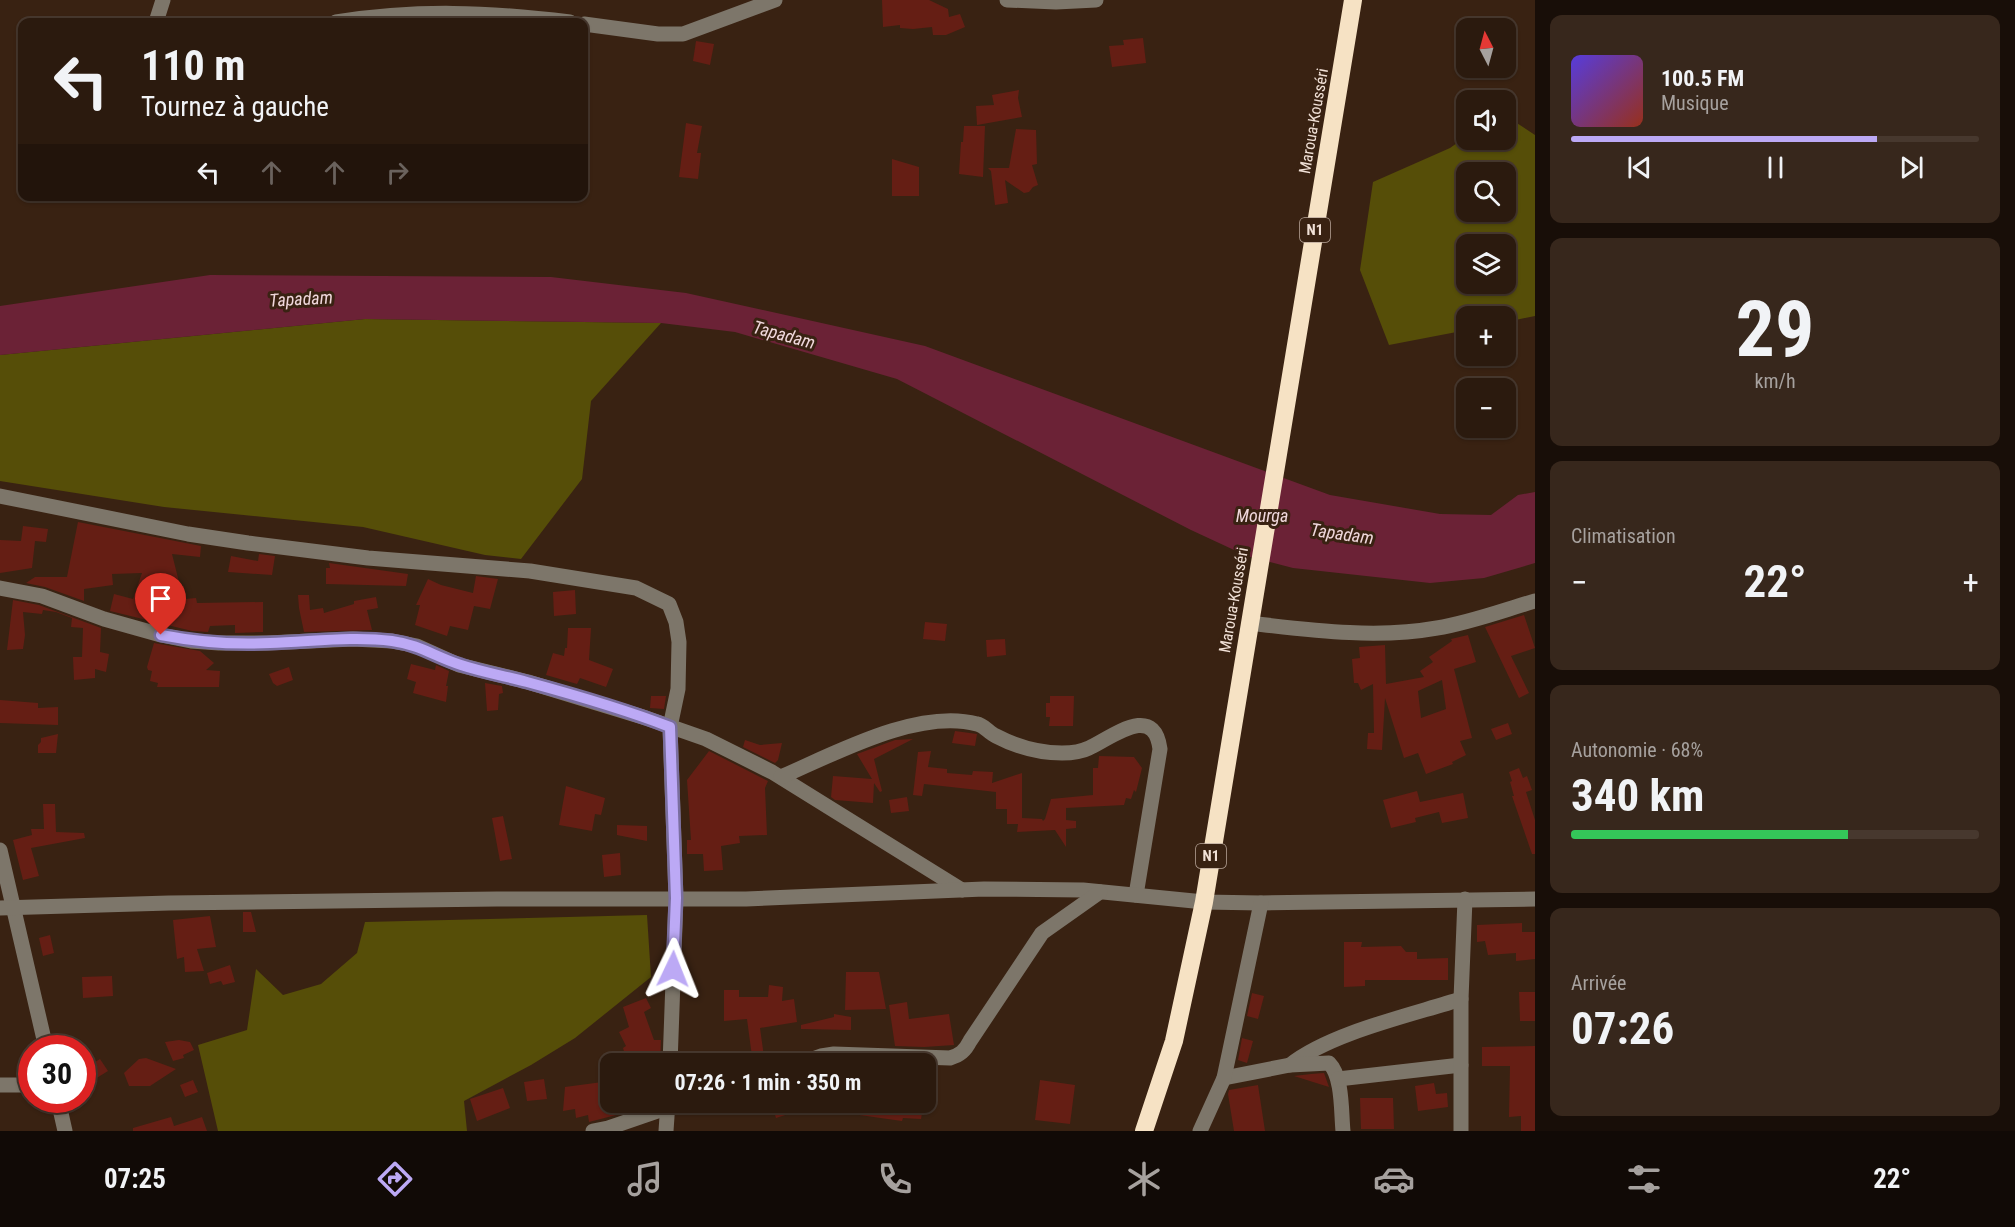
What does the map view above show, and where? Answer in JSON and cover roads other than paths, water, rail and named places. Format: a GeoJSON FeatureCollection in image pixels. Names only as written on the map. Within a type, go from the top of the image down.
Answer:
{"type":"FeatureCollection","features":[{"type":"Feature","properties":{"kind":"highway","name":"Maroua-Kousséri"},"geometry":{"type":"LineString","coordinates":[[1144,1131],[1174,1041],[1204,902],[1353,0]]}},
{"type":"Feature","properties":{"kind":"street"},"geometry":{"type":"LineString","coordinates":[[157,18],[163,0]]}},
{"type":"Feature","properties":{"kind":"street"},"geometry":{"type":"LineString","coordinates":[[588,25],[658,34],[683,34],[775,0]]}},
{"type":"Feature","properties":{"kind":"street"},"geometry":{"type":"LineString","coordinates":[[1007,0],[1056,2],[1096,0]]}},
{"type":"Feature","properties":{"kind":"street"},"geometry":{"type":"LineString","coordinates":[[361,18],[501,7],[552,18]]}},
{"type":"Feature","properties":{"kind":"street"},"geometry":{"type":"LineString","coordinates":[[0,496],[188,534],[248,543],[368,558],[530,571],[636,588],[669,604],[676,622],[679,642],[678,689],[670,727],[676,898],[670,1053]]}},
{"type":"Feature","properties":{"kind":"street"},"geometry":{"type":"LineString","coordinates":[[0,588],[42,596],[105,619],[191,641],[219,643],[353,639],[392,641],[417,646],[459,665],[528,682],[646,717],[718,744],[781,777],[962,890]]}},
{"type":"Feature","properties":{"kind":"street"},"geometry":{"type":"LineString","coordinates":[[1249,622],[1302,629],[1404,632],[1439,628],[1535,601]]}},
{"type":"Feature","properties":{"kind":"street"},"geometry":{"type":"LineString","coordinates":[[781,777],[875,736],[906,727],[948,721],[979,724],[993,735],[1022,748],[1063,753],[1086,750],[1136,725],[1146,726],[1153,730],[1158,738],[1160,749],[1136,895]]}},
{"type":"Feature","properties":{"kind":"street"},"geometry":{"type":"LineString","coordinates":[[0,850],[7,908],[42,1035]]}},
{"type":"Feature","properties":{"kind":"street"},"geometry":{"type":"LineString","coordinates":[[7,908],[169,903],[746,899],[962,890],[1100,892],[1204,902],[1261,903],[1535,899]]}},
{"type":"Feature","properties":{"kind":"street"},"geometry":{"type":"LineString","coordinates":[[936,1058],[958,1056],[966,1050],[1042,933],[1100,892]]}},
{"type":"Feature","properties":{"kind":"street"},"geometry":{"type":"LineString","coordinates":[[1461,1131],[1461,999],[1465,899]]}},
{"type":"Feature","properties":{"kind":"street"},"geometry":{"type":"LineString","coordinates":[[1200,1131],[1224,1078],[1261,903]]}},
{"type":"Feature","properties":{"kind":"street"},"geometry":{"type":"LineString","coordinates":[[1290,1065],[1299,1058],[1351,1034],[1461,999]]}},
{"type":"Feature","properties":{"kind":"street"},"geometry":{"type":"LineString","coordinates":[[1224,1078],[1290,1065],[1329,1064],[1335,1069],[1338,1079],[1343,1131]]}},
{"type":"Feature","properties":{"kind":"street"},"geometry":{"type":"LineString","coordinates":[[1338,1079],[1461,1065]]}},
{"type":"Feature","properties":{"kind":"street"},"geometry":{"type":"LineString","coordinates":[[0,1085],[18,1084]]}},
{"type":"Feature","properties":{"kind":"street"},"geometry":{"type":"LineString","coordinates":[[61,1113],[65,1131]]}},
{"type":"Feature","properties":{"kind":"street"},"geometry":{"type":"LineString","coordinates":[[593,1131],[645,1113]]}},
{"type":"Feature","properties":{"kind":"street"},"geometry":{"type":"LineString","coordinates":[[666,1131],[667,1113]]}},
{"type":"Feature","properties":{"kind":"water","name":"Mourga"},"geometry":{"type":"Polygon","coordinates":[[[210,275],[551,277],[686,293],[925,346],[1330,495],[1440,514],[1491,515],[1518,495],[1535,492],[1535,563],[1484,578],[1430,583],[1293,568],[1247,556],[1191,530],[897,379],[735,332],[661,323],[365,319],[0,355],[0,306],[210,275]]]}},
{"type":"Feature","properties":{"kind":"water label","name":"Tapadam"},"geometry":{"type":"Point","coordinates":[301,299]}},
{"type":"Feature","properties":{"kind":"water label","name":"Tapadam"},"geometry":{"type":"Point","coordinates":[784,335]}},
{"type":"Feature","properties":{"kind":"water label","name":"Tapadam"},"geometry":{"type":"Point","coordinates":[1342,534]}}]}
